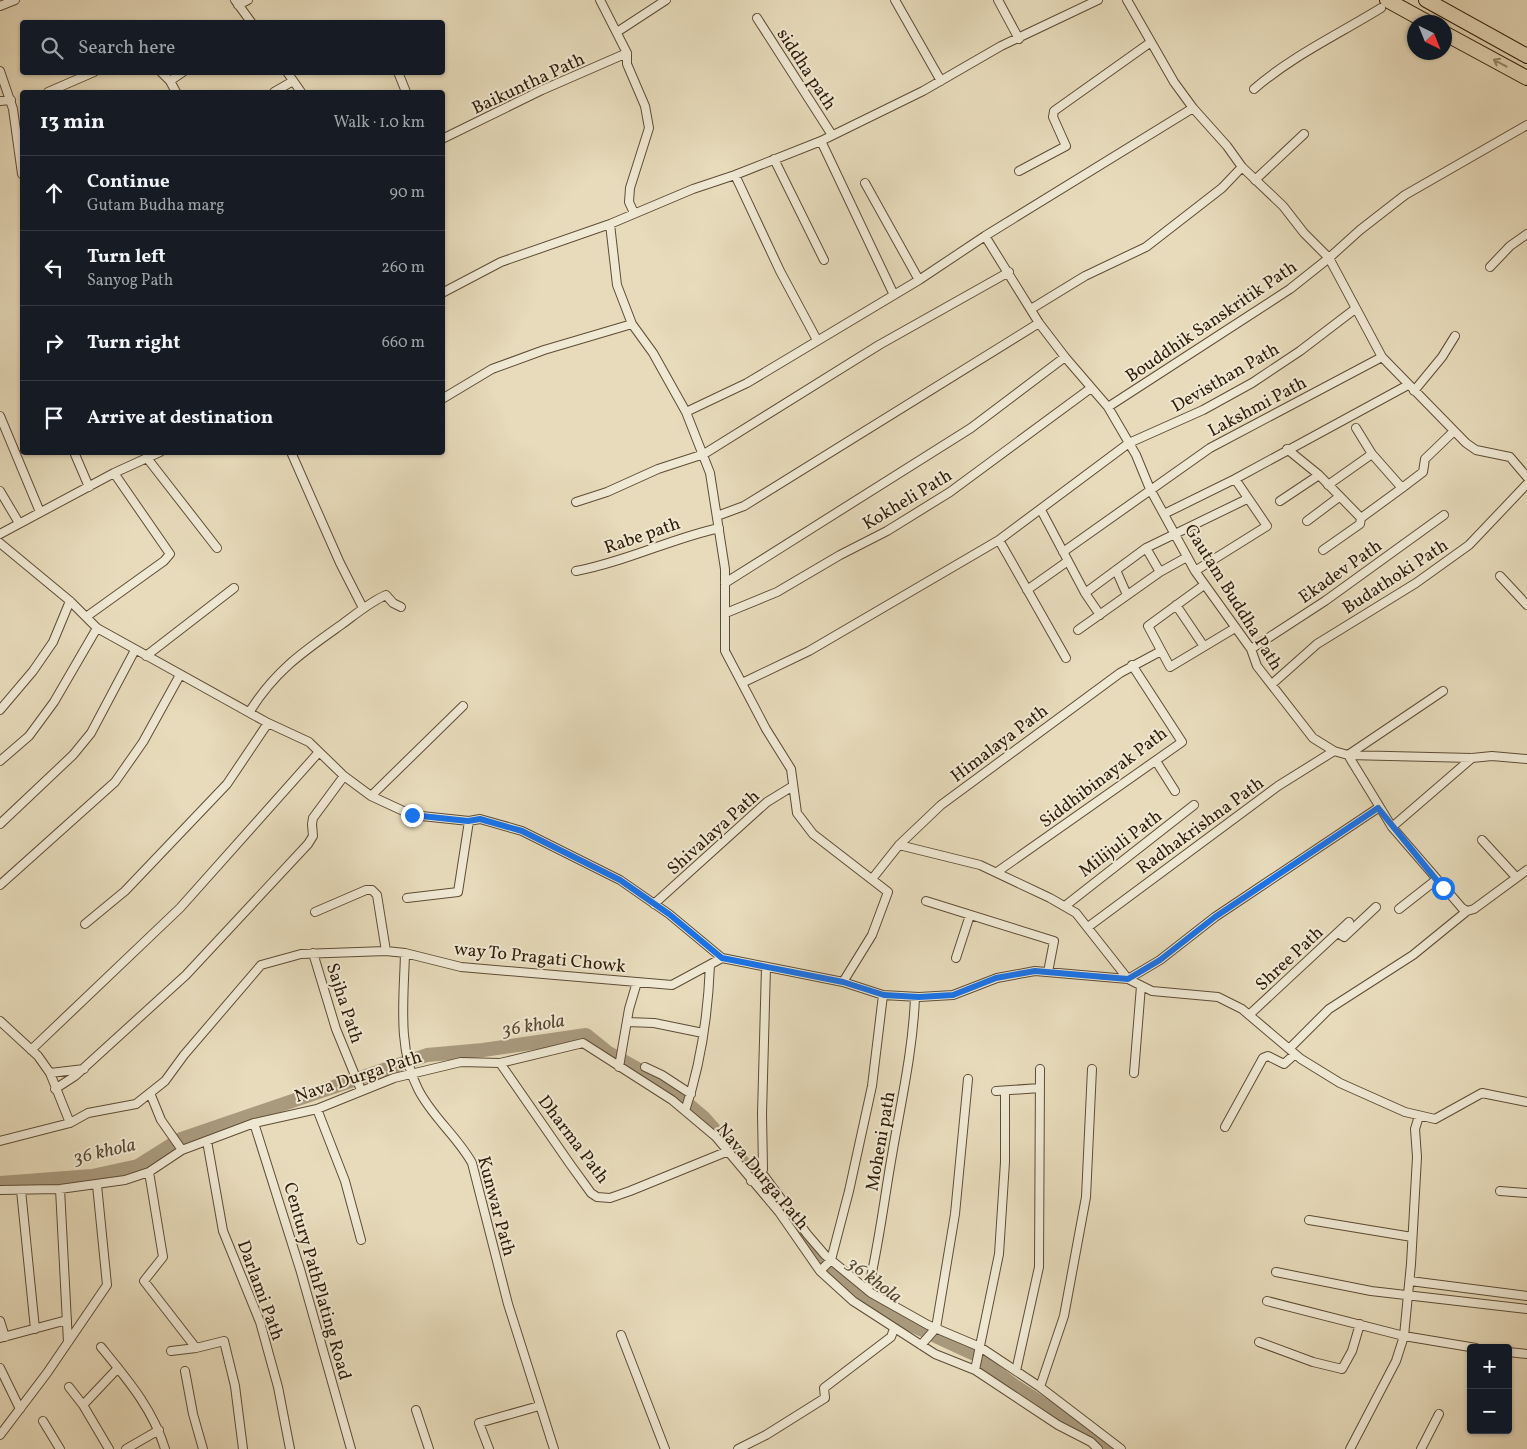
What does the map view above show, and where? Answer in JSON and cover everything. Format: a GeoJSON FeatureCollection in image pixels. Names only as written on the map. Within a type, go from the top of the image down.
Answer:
{"type":"FeatureCollection","features":[{"type":"Feature","properties":{"kind":"highway"},"geometry":{"type":"LineString","coordinates":[[1426,0],[1527,56]]}},
{"type":"Feature","properties":{"kind":"highway"},"geometry":{"type":"LineString","coordinates":[[1384,4],[1410,15]]}},
{"type":"Feature","properties":{"kind":"highway"},"geometry":{"type":"LineString","coordinates":[[1452,37],[1527,78]]}},
{"type":"Feature","properties":{"kind":"street"},"geometry":{"type":"LineString","coordinates":[[0,6],[15,0]]}},
{"type":"Feature","properties":{"kind":"street"},"geometry":{"type":"LineString","coordinates":[[248,0],[236,2],[249,20]]}},
{"type":"Feature","properties":{"kind":"street"},"geometry":{"type":"LineString","coordinates":[[600,0],[627,53],[627,64],[645,106],[649,128],[630,188],[629,202],[634,213]]}},
{"type":"Feature","properties":{"kind":"street"},"geometry":{"type":"LineString","coordinates":[[617,32],[666,0]]}},
{"type":"Feature","properties":{"kind":"street"},"geometry":{"type":"LineString","coordinates":[[895,0],[941,81]]}},
{"type":"Feature","properties":{"kind":"street"},"geometry":{"type":"LineString","coordinates":[[998,0],[1019,39]]}},
{"type":"Feature","properties":{"kind":"street"},"geometry":{"type":"LineString","coordinates":[[445,288],[501,262],[610,224],[693,189],[735,175],[820,141],[941,81],[984,55],[1019,39],[1080,4],[1098,0]]}},
{"type":"Feature","properties":{"kind":"street"},"geometry":{"type":"LineString","coordinates":[[1127,0],[1193,108],[1227,146],[1242,167],[1283,206],[1304,234],[1329,258],[1354,308],[1382,357],[1454,431],[1476,450],[1510,457],[1527,477]]}},
{"type":"Feature","properties":{"kind":"street"},"geometry":{"type":"LineString","coordinates":[[1254,89],[1313,46],[1341,33],[1384,4]]}},
{"type":"Feature","properties":{"kind":"street","name":"siddha path"},"geometry":{"type":"LineString","coordinates":[[757,18],[832,135]]}},
{"type":"Feature","properties":{"kind":"street"},"geometry":{"type":"LineString","coordinates":[[1019,171],[1066,146],[1053,117],[1055,110],[1151,42]]}},
{"type":"Feature","properties":{"kind":"street","name":"Baikuntha Path"},"geometry":{"type":"LineString","coordinates":[[445,138],[548,88],[627,53]]}},
{"type":"Feature","properties":{"kind":"street"},"geometry":{"type":"LineString","coordinates":[[0,71],[14,109],[20,158]]}},
{"type":"Feature","properties":{"kind":"street"},"geometry":{"type":"LineString","coordinates":[[53,90],[87,75]]}},
{"type":"Feature","properties":{"kind":"street"},"geometry":{"type":"LineString","coordinates":[[164,75],[170,80],[175,90]]}},
{"type":"Feature","properties":{"kind":"street"},"geometry":{"type":"LineString","coordinates":[[170,80],[178,75]]}},
{"type":"Feature","properties":{"kind":"street"},"geometry":{"type":"LineString","coordinates":[[289,75],[300,90]]}},
{"type":"Feature","properties":{"kind":"street"},"geometry":{"type":"LineString","coordinates":[[399,75],[405,90]]}},
{"type":"Feature","properties":{"kind":"street"},"geometry":{"type":"LineString","coordinates":[[277,90],[293,81]]}},
{"type":"Feature","properties":{"kind":"street"},"geometry":{"type":"LineString","coordinates":[[0,101],[11,100]]}},
{"type":"Feature","properties":{"kind":"street"},"geometry":{"type":"LineString","coordinates":[[14,109],[20,105]]}},
{"type":"Feature","properties":{"kind":"street"},"geometry":{"type":"LineString","coordinates":[[686,412],[748,383],[919,280],[985,236],[1193,108]]}},
{"type":"Feature","properties":{"kind":"street","name":"Bouddhik Sanskritik Path"},"geometry":{"type":"LineString","coordinates":[[1108,407],[1290,289],[1405,194],[1527,125]]}},
{"type":"Feature","properties":{"kind":"street"},"geometry":{"type":"LineString","coordinates":[[1255,180],[1304,134]]}},
{"type":"Feature","properties":{"kind":"street"},"geometry":{"type":"LineString","coordinates":[[820,141],[894,295]]}},
{"type":"Feature","properties":{"kind":"street"},"geometry":{"type":"LineString","coordinates":[[774,159],[824,260]]}},
{"type":"Feature","properties":{"kind":"street"},"geometry":{"type":"LineString","coordinates":[[1031,309],[1085,276],[1146,247],[1222,188],[1242,167]]}},
{"type":"Feature","properties":{"kind":"street"},"geometry":{"type":"LineString","coordinates":[[735,175],[780,271],[817,340]]}},
{"type":"Feature","properties":{"kind":"street"},"geometry":{"type":"LineString","coordinates":[[865,183],[919,280]]}},
{"type":"Feature","properties":{"kind":"street"},"geometry":{"type":"LineString","coordinates":[[610,224],[617,285],[632,324],[653,353],[686,412],[710,473],[726,583],[725,651],[791,769],[798,812],[813,834],[888,892],[872,935],[843,982]]}},
{"type":"Feature","properties":{"kind":"street"},"geometry":{"type":"LineString","coordinates":[[1490,267],[1510,246],[1527,234]]}},
{"type":"Feature","properties":{"kind":"street","name":"Gautam Buddha Path"},"geometry":{"type":"LineString","coordinates":[[985,236],[1039,323],[1108,407],[1129,443],[1150,489],[1195,571],[1251,649],[1257,666],[1313,738],[1334,751],[1348,755],[1472,758],[1492,756],[1527,759]]}},
{"type":"Feature","properties":{"kind":"street"},"geometry":{"type":"LineString","coordinates":[[576,502],[607,492],[658,469],[704,454],[879,345],[1009,272]]}},
{"type":"Feature","properties":{"kind":"street","name":"Devisthan Path"},"geometry":{"type":"LineString","coordinates":[[742,683],[809,651],[999,540],[1129,443],[1203,410],[1252,383],[1300,351],[1354,308]]}},
{"type":"Feature","properties":{"kind":"street"},"geometry":{"type":"LineString","coordinates":[[717,516],[752,501],[1039,323]]}},
{"type":"Feature","properties":{"kind":"street"},"geometry":{"type":"LineString","coordinates":[[445,397],[492,369],[544,350],[632,324]]}},
{"type":"Feature","properties":{"kind":"street"},"geometry":{"type":"LineString","coordinates":[[1414,391],[1442,357],[1455,336]]}},
{"type":"Feature","properties":{"kind":"street"},"geometry":{"type":"LineString","coordinates":[[726,583],[970,428],[1065,357]]}},
{"type":"Feature","properties":{"kind":"street","name":"Lakshmi Path"},"geometry":{"type":"LineString","coordinates":[[1063,552],[1150,489],[1232,435],[1382,357]]}},
{"type":"Feature","properties":{"kind":"street"},"geometry":{"type":"LineString","coordinates":[[1164,514],[1234,479],[1408,385]]}},
{"type":"Feature","properties":{"kind":"street","name":"Kokheli Path"},"geometry":{"type":"LineString","coordinates":[[726,613],[777,592],[840,555],[887,531],[950,492],[1091,388]]}},
{"type":"Feature","properties":{"kind":"street"},"geometry":{"type":"LineString","coordinates":[[0,416],[40,512]]}},
{"type":"Feature","properties":{"kind":"street"},"geometry":{"type":"LineString","coordinates":[[1356,428],[1372,454],[1402,488]]}},
{"type":"Feature","properties":{"kind":"street"},"geometry":{"type":"LineString","coordinates":[[1323,550],[1360,524],[1361,518],[1422,472],[1425,459],[1454,431]]}},
{"type":"Feature","properties":{"kind":"street"},"geometry":{"type":"LineString","coordinates":[[1287,449],[1319,475],[1338,497],[1361,518]]}},
{"type":"Feature","properties":{"kind":"street"},"geometry":{"type":"LineString","coordinates":[[1328,485],[1372,454]]}},
{"type":"Feature","properties":{"kind":"street"},"geometry":{"type":"LineString","coordinates":[[75,455],[89,487]]}},
{"type":"Feature","properties":{"kind":"street"},"geometry":{"type":"LineString","coordinates":[[0,534],[114,473],[154,455]]}},
{"type":"Feature","properties":{"kind":"street"},"geometry":{"type":"LineString","coordinates":[[292,455],[340,563],[363,608]]}},
{"type":"Feature","properties":{"kind":"street"},"geometry":{"type":"LineString","coordinates":[[147,458],[217,548]]}},
{"type":"Feature","properties":{"kind":"street"},"geometry":{"type":"LineString","coordinates":[[86,617],[164,561],[170,554],[114,473]]}},
{"type":"Feature","properties":{"kind":"street"},"geometry":{"type":"LineString","coordinates":[[1280,501],[1319,475]]}},
{"type":"Feature","properties":{"kind":"street"},"geometry":{"type":"LineString","coordinates":[[1195,571],[1267,526],[1234,479]]}},
{"type":"Feature","properties":{"kind":"street","name":"Budathoki Path"},"geometry":{"type":"LineString","coordinates":[[1272,684],[1317,644],[1416,583],[1469,546],[1527,484]]}},
{"type":"Feature","properties":{"kind":"street"},"geometry":{"type":"LineString","coordinates":[[0,491],[19,523]]}},
{"type":"Feature","properties":{"kind":"street"},"geometry":{"type":"LineString","coordinates":[[1307,521],[1338,497]]}},
{"type":"Feature","properties":{"kind":"street"},"geometry":{"type":"LineString","coordinates":[[1085,593],[1146,548],[1247,499]]}},
{"type":"Feature","properties":{"kind":"street"},"geometry":{"type":"LineString","coordinates":[[1041,510],[1085,593],[1100,615]]}},
{"type":"Feature","properties":{"kind":"street","name":"Ekadev Path"},"geometry":{"type":"LineString","coordinates":[[1251,649],[1325,601],[1444,515]]}},
{"type":"Feature","properties":{"kind":"street","name":"Rabe path"},"geometry":{"type":"LineString","coordinates":[[576,571],[594,568],[692,534],[719,528]]}},
{"type":"Feature","properties":{"kind":"street"},"geometry":{"type":"LineString","coordinates":[[999,540],[1066,658]]}},
{"type":"Feature","properties":{"kind":"street"},"geometry":{"type":"LineString","coordinates":[[0,543],[70,601],[97,628],[180,675],[250,711],[268,723],[309,742],[344,776],[371,796],[412,815],[468,821],[480,819],[522,831],[620,880],[654,904],[722,958],[843,982],[884,995],[915,997],[953,995],[996,978],[1035,971],[1128,979],[1152,990],[1218,997],[1249,1015],[1292,1051],[1340,1083],[1405,1112],[1435,1119],[1482,1093],[1527,1102]]}},
{"type":"Feature","properties":{"kind":"street"},"geometry":{"type":"LineString","coordinates":[[1146,548],[1160,572]]}},
{"type":"Feature","properties":{"kind":"street"},"geometry":{"type":"LineString","coordinates":[[1078,630],[1160,572],[1187,557]]}},
{"type":"Feature","properties":{"kind":"street"},"geometry":{"type":"LineString","coordinates":[[1027,590],[1068,562]]}},
{"type":"Feature","properties":{"kind":"street"},"geometry":{"type":"LineString","coordinates":[[1116,570],[1127,595]]}},
{"type":"Feature","properties":{"kind":"street"},"geometry":{"type":"LineString","coordinates":[[1500,576],[1527,605]]}},
{"type":"Feature","properties":{"kind":"street"},"geometry":{"type":"LineString","coordinates":[[1204,585],[1148,626],[1170,667],[1235,628]]}},
{"type":"Feature","properties":{"kind":"street"},"geometry":{"type":"LineString","coordinates":[[146,656],[234,588]]}},
{"type":"Feature","properties":{"kind":"street"},"geometry":{"type":"LineString","coordinates":[[250,711],[268,686],[295,657],[363,608],[386,595],[393,603],[401,607]]}},
{"type":"Feature","properties":{"kind":"street"},"geometry":{"type":"LineString","coordinates":[[0,710],[21,686],[53,642],[70,601]]}},
{"type":"Feature","properties":{"kind":"street"},"geometry":{"type":"LineString","coordinates":[[1176,605],[1204,645]]}},
{"type":"Feature","properties":{"kind":"street"},"geometry":{"type":"LineString","coordinates":[[0,761],[28,736],[54,702],[97,628]]}},
{"type":"Feature","properties":{"kind":"street"},"geometry":{"type":"LineString","coordinates":[[0,824],[73,755],[91,733],[135,650]]}},
{"type":"Feature","properties":{"kind":"street","name":"Himalaya Path"},"geometry":{"type":"LineString","coordinates":[[872,879],[899,846],[941,806],[1068,710],[1132,666],[1161,651]]}},
{"type":"Feature","properties":{"kind":"street","name":"Siddhibinayak Path"},"geometry":{"type":"LineString","coordinates":[[997,872],[1182,742],[1132,666]]}},
{"type":"Feature","properties":{"kind":"street"},"geometry":{"type":"LineString","coordinates":[[0,885],[115,782],[144,742],[180,675]]}},
{"type":"Feature","properties":{"kind":"street"},"geometry":{"type":"LineString","coordinates":[[1443,691],[1348,755],[1378,808],[1436,880],[1466,911]]}},
{"type":"Feature","properties":{"kind":"street"},"geometry":{"type":"LineString","coordinates":[[371,796],[463,706]]}},
{"type":"Feature","properties":{"kind":"street"},"geometry":{"type":"LineString","coordinates":[[85,924],[125,891],[227,784],[268,723]]}},
{"type":"Feature","properties":{"kind":"street","name":"Radhakrishna Path"},"geometry":{"type":"LineString","coordinates":[[1088,927],[1278,786],[1334,751]]}},
{"type":"Feature","properties":{"kind":"street"},"geometry":{"type":"LineString","coordinates":[[31,1050],[180,908],[318,752]]}},
{"type":"Feature","properties":{"kind":"street"},"geometry":{"type":"LineString","coordinates":[[1392,826],[1472,758]]}},
{"type":"Feature","properties":{"kind":"street"},"geometry":{"type":"LineString","coordinates":[[1156,760],[1175,790]]}},
{"type":"Feature","properties":{"kind":"street"},"geometry":{"type":"LineString","coordinates":[[55,1089],[84,1069],[186,975],[308,844],[313,836],[312,824],[314,818],[344,776]]}},
{"type":"Feature","properties":{"kind":"street","name":"Shivalaya Path"},"geometry":{"type":"LineString","coordinates":[[654,904],[767,802],[793,786]]}},
{"type":"Feature","properties":{"kind":"street","name":"Milijuli Path"},"geometry":{"type":"LineString","coordinates":[[1065,906],[1194,805]]}},
{"type":"Feature","properties":{"kind":"street"},"geometry":{"type":"LineString","coordinates":[[1128,979],[1160,960],[1215,917],[1378,808]]}},
{"type":"Feature","properties":{"kind":"street"},"geometry":{"type":"LineString","coordinates":[[407,898],[458,892],[468,821]]}},
{"type":"Feature","properties":{"kind":"street"},"geometry":{"type":"LineString","coordinates":[[1482,840],[1516,877]]}},
{"type":"Feature","properties":{"kind":"street"},"geometry":{"type":"LineString","coordinates":[[899,846],[931,852],[997,872],[1065,906],[1076,913],[1128,979]]}},
{"type":"Feature","properties":{"kind":"street"},"geometry":{"type":"LineString","coordinates":[[1225,1127],[1263,1058],[1268,1056],[1284,1064],[1292,1051],[1329,1009],[1413,955],[1466,911],[1474,909],[1527,870]]}},
{"type":"Feature","properties":{"kind":"street"},"geometry":{"type":"LineString","coordinates":[[1400,909],[1436,880]]}},
{"type":"Feature","properties":{"kind":"street"},"geometry":{"type":"LineString","coordinates":[[315,912],[366,890],[372,890],[377,895],[386,950]]}},
{"type":"Feature","properties":{"kind":"street"},"geometry":{"type":"LineString","coordinates":[[926,901],[1054,940],[1048,972]]}},
{"type":"Feature","properties":{"kind":"street"},"geometry":{"type":"LineString","coordinates":[[1338,933],[1344,937],[1376,907]]}},
{"type":"Feature","properties":{"kind":"street"},"geometry":{"type":"LineString","coordinates":[[956,958],[970,915]]}},
{"type":"Feature","properties":{"kind":"street","name":"Shree Path"},"geometry":{"type":"LineString","coordinates":[[1249,1015],[1349,922]]}},
{"type":"Feature","properties":{"kind":"street","name":"way To Pragati Chowk"},"geometry":{"type":"LineString","coordinates":[[0,1141],[70,1123],[88,1113],[136,1104],[165,1081],[184,1054],[261,965],[313,953],[386,950],[461,967],[672,985],[722,958]]}},
{"type":"Feature","properties":{"kind":"street","name":"Sajha Path"},"geometry":{"type":"LineString","coordinates":[[313,953],[336,1028],[361,1090]]}},
{"type":"Feature","properties":{"kind":"street","name":"Kunwar Path"},"geometry":{"type":"LineString","coordinates":[[405,953],[404,1042],[409,1067],[413,1073],[417,1088],[442,1124],[462,1145],[472,1163],[508,1304],[554,1449]]}},
{"type":"Feature","properties":{"kind":"street"},"geometry":{"type":"LineString","coordinates":[[685,1111],[709,1001],[710,964]]}},
{"type":"Feature","properties":{"kind":"street"},"geometry":{"type":"LineString","coordinates":[[766,967],[762,1173],[807,1234],[831,1260],[868,1290],[894,1307],[980,1347],[1040,1387],[1121,1449]]}},
{"type":"Feature","properties":{"kind":"street"},"geometry":{"type":"LineString","coordinates":[[619,1067],[636,982]]}},
{"type":"Feature","properties":{"kind":"street"},"geometry":{"type":"LineString","coordinates":[[1134,1073],[1141,986]]}},
{"type":"Feature","properties":{"kind":"street"},"geometry":{"type":"LineString","coordinates":[[820,1271],[831,1260],[872,1086],[884,995]]}},
{"type":"Feature","properties":{"kind":"street","name":"Moheni path"},"geometry":{"type":"LineString","coordinates":[[868,1290],[878,1250],[909,1067],[915,997]]}},
{"type":"Feature","properties":{"kind":"street"},"geometry":{"type":"LineString","coordinates":[[0,1022],[31,1050],[50,1074],[70,1123]]}},
{"type":"Feature","properties":{"kind":"street"},"geometry":{"type":"LineString","coordinates":[[627,1022],[654,1023],[703,1034]]}},
{"type":"Feature","properties":{"kind":"street","name":"Nava Durga Path"},"geometry":{"type":"LineString","coordinates":[[0,1190],[60,1189],[126,1180],[149,1172],[182,1150],[254,1123],[317,1109],[361,1090],[432,1067],[461,1062],[500,1063],[583,1043],[672,1100],[716,1138],[779,1212],[820,1271],[853,1301],[935,1354],[975,1370],[1058,1425],[1091,1442],[1098,1449]]}},
{"type":"Feature","properties":{"kind":"street","name":"Dharma Path"},"geometry":{"type":"LineString","coordinates":[[500,1063],[592,1193],[602,1198],[610,1198],[640,1187],[726,1152]]}},
{"type":"Feature","properties":{"kind":"street"},"geometry":{"type":"LineString","coordinates":[[645,1067],[662,1075],[690,1094]]}},
{"type":"Feature","properties":{"kind":"street"},"geometry":{"type":"LineString","coordinates":[[50,1074],[84,1069]]}},
{"type":"Feature","properties":{"kind":"street"},"geometry":{"type":"LineString","coordinates":[[1016,1371],[1039,1267],[1040,1069]]}},
{"type":"Feature","properties":{"kind":"street"},"geometry":{"type":"LineString","coordinates":[[1040,1387],[1064,1316],[1086,1197],[1092,1069]]}},
{"type":"Feature","properties":{"kind":"street"},"geometry":{"type":"LineString","coordinates":[[921,1345],[936,1328],[955,1214],[968,1079]]}},
{"type":"Feature","properties":{"kind":"street"},"geometry":{"type":"LineString","coordinates":[[996,1091],[1005,1092],[1040,1088]]}},
{"type":"Feature","properties":{"kind":"street"},"geometry":{"type":"LineString","coordinates":[[975,1370],[999,1254],[1005,1162],[1005,1092]]}},
{"type":"Feature","properties":{"kind":"street"},"geometry":{"type":"LineString","coordinates":[[150,1093],[161,1120],[182,1150]]}},
{"type":"Feature","properties":{"kind":"street"},"geometry":{"type":"LineString","coordinates":[[317,1109],[345,1181],[361,1240]]}},
{"type":"Feature","properties":{"kind":"street"},"geometry":{"type":"LineString","coordinates":[[1350,1449],[1396,1361],[1404,1336],[1410,1280],[1416,1156],[1415,1129],[1419,1116]]}},
{"type":"Feature","properties":{"kind":"street","name":"Century PathPlating Road"},"geometry":{"type":"LineString","coordinates":[[254,1123],[300,1269],[351,1449]]}},
{"type":"Feature","properties":{"kind":"street","name":"Darlami Path"},"geometry":{"type":"LineString","coordinates":[[207,1141],[223,1231],[260,1322],[278,1387],[290,1449]]}},
{"type":"Feature","properties":{"kind":"street"},"geometry":{"type":"LineString","coordinates":[[149,1172],[164,1257],[144,1281],[196,1348]]}},
{"type":"Feature","properties":{"kind":"street"},"geometry":{"type":"LineString","coordinates":[[751,1181],[762,1173]]}},
{"type":"Feature","properties":{"kind":"street"},"geometry":{"type":"LineString","coordinates":[[0,1435],[107,1285],[96,1185]]}},
{"type":"Feature","properties":{"kind":"street"},"geometry":{"type":"LineString","coordinates":[[60,1189],[68,1342]]}},
{"type":"Feature","properties":{"kind":"street"},"geometry":{"type":"LineString","coordinates":[[21,1190],[35,1329]]}},
{"type":"Feature","properties":{"kind":"street"},"geometry":{"type":"LineString","coordinates":[[1500,1191],[1527,1193]]}},
{"type":"Feature","properties":{"kind":"street"},"geometry":{"type":"LineString","coordinates":[[1309,1220],[1412,1237]]}},
{"type":"Feature","properties":{"kind":"street"},"geometry":{"type":"LineString","coordinates":[[1276,1272],[1371,1291],[1527,1309]]}},
{"type":"Feature","properties":{"kind":"street"},"geometry":{"type":"LineString","coordinates":[[1410,1280],[1527,1296]]}},
{"type":"Feature","properties":{"kind":"street"},"geometry":{"type":"LineString","coordinates":[[1266,1302],[1404,1336],[1467,1346]]}},
{"type":"Feature","properties":{"kind":"street"},"geometry":{"type":"LineString","coordinates":[[0,1321],[2,1337],[67,1320]]}},
{"type":"Feature","properties":{"kind":"street"},"geometry":{"type":"LineString","coordinates":[[1260,1342],[1313,1362],[1342,1369],[1352,1351],[1360,1324]]}},
{"type":"Feature","properties":{"kind":"street"},"geometry":{"type":"LineString","coordinates":[[738,1449],[766,1435],[825,1398],[824,1388],[891,1337],[894,1329]]}},
{"type":"Feature","properties":{"kind":"street"},"geometry":{"type":"LineString","coordinates":[[621,1335],[665,1449]]}},
{"type":"Feature","properties":{"kind":"street"},"geometry":{"type":"LineString","coordinates":[[170,1351],[196,1348],[224,1341],[235,1386],[243,1449]]}},
{"type":"Feature","properties":{"kind":"street"},"geometry":{"type":"LineString","coordinates":[[101,1347],[139,1394],[159,1430],[165,1449]]}},
{"type":"Feature","properties":{"kind":"street"},"geometry":{"type":"LineString","coordinates":[[1512,1352],[1527,1354]]}},
{"type":"Feature","properties":{"kind":"street"},"geometry":{"type":"LineString","coordinates":[[0,1368],[20,1409]]}},
{"type":"Feature","properties":{"kind":"street"},"geometry":{"type":"LineString","coordinates":[[83,1405],[118,1368]]}},
{"type":"Feature","properties":{"kind":"street"},"geometry":{"type":"LineString","coordinates":[[186,1371],[193,1414],[203,1449]]}},
{"type":"Feature","properties":{"kind":"street"},"geometry":{"type":"LineString","coordinates":[[69,1387],[83,1405],[109,1449]]}},
{"type":"Feature","properties":{"kind":"street"},"geometry":{"type":"LineString","coordinates":[[489,1449],[479,1423],[539,1406]]}},
{"type":"Feature","properties":{"kind":"street"},"geometry":{"type":"LineString","coordinates":[[416,1410],[429,1449]]}},
{"type":"Feature","properties":{"kind":"street"},"geometry":{"type":"LineString","coordinates":[[1421,1449],[1439,1414]]}},
{"type":"Feature","properties":{"kind":"street"},"geometry":{"type":"LineString","coordinates":[[43,1421],[60,1449]]}},
{"type":"Feature","properties":{"kind":"street"},"geometry":{"type":"LineString","coordinates":[[126,1449],[159,1430]]}},
{"type":"Feature","properties":{"kind":"waterway","name":"36 khola"},"geometry":{"type":"LineString","coordinates":[[0,1183],[92,1176],[138,1166],[181,1139],[427,1055],[483,1050],[586,1035],[607,1052],[663,1083],[703,1117],[784,1209],[817,1257],[856,1292],[892,1316],[972,1353]]}},
{"type":"Feature","properties":{"kind":"waterway","name":"36 khola"},"geometry":{"type":"LineString","coordinates":[[983,1362],[1016,1387],[1113,1449]]}},
{"type":"Feature","properties":{"kind":"route"},"geometry":{"type":"LineString","coordinates":[[412,815],[468,821],[480,819],[522,831],[620,880],[669,914],[722,958],[843,982],[884,995],[919,997],[953,995],[996,978],[1035,971],[1128,979],[1160,960],[1215,917],[1254,893],[1378,808],[1443,888]]}}]}
